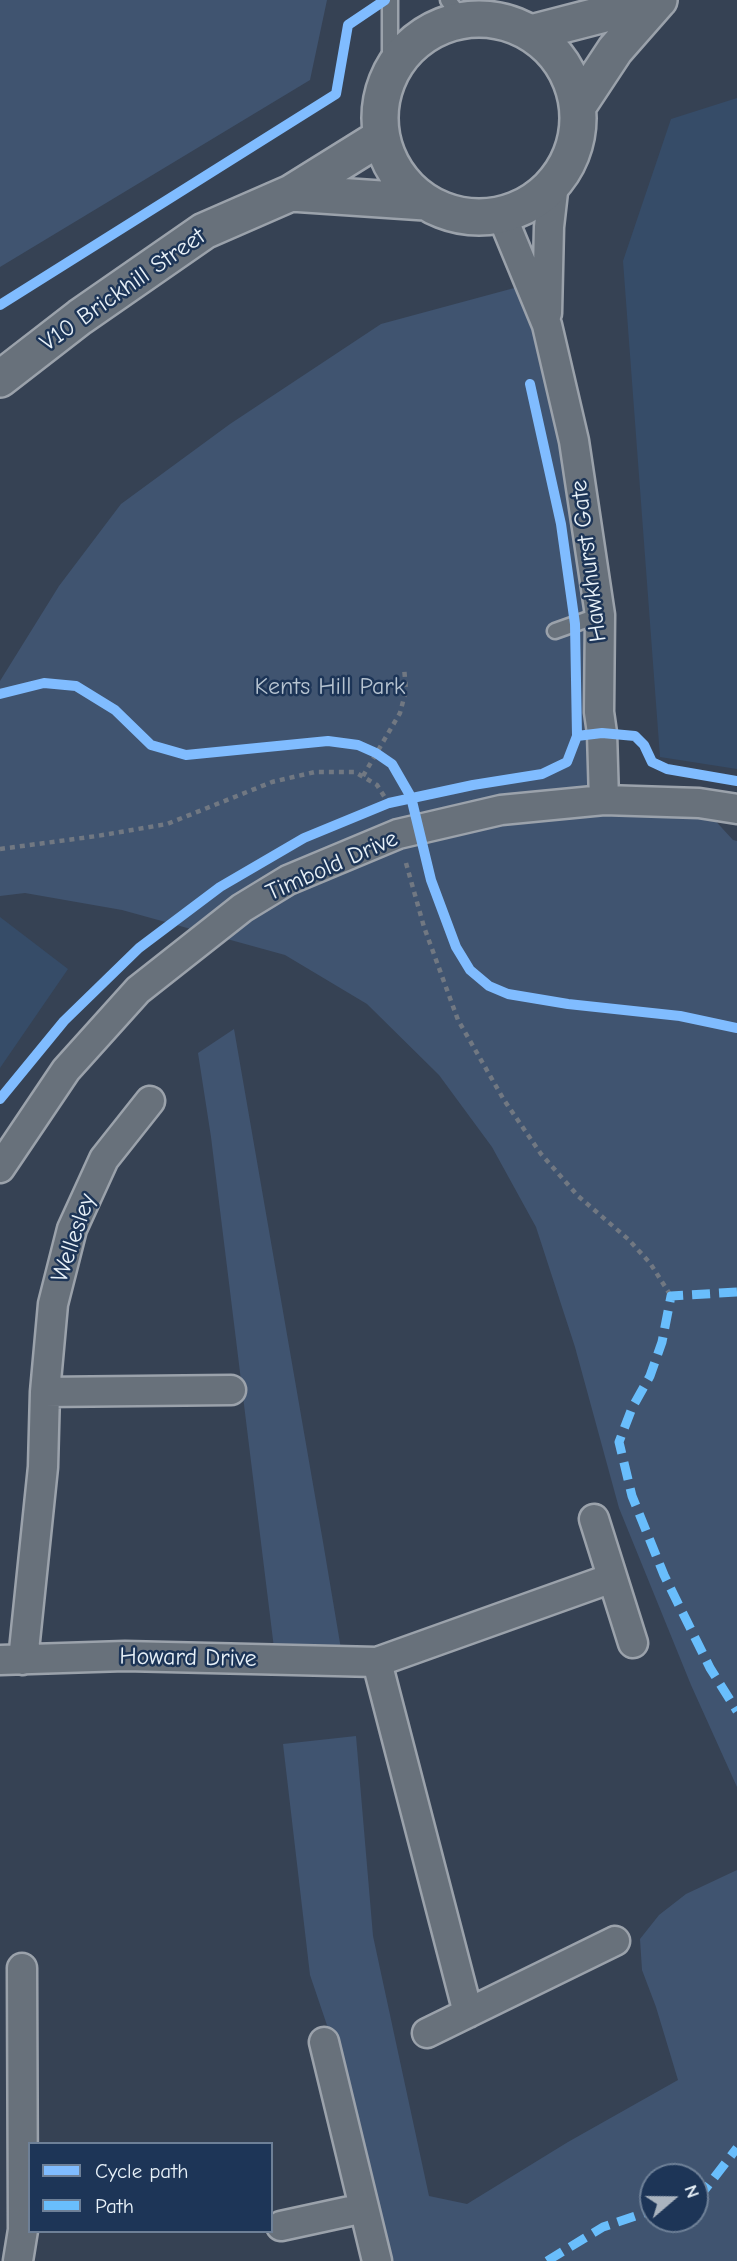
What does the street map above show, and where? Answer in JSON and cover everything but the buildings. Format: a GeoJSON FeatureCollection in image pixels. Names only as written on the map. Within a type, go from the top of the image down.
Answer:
{"type":"FeatureCollection","features":[{"type":"Feature","properties":{"kind":"street"},"geometry":{"type":"LineString","coordinates":[[531,33],[658,0]]}},
{"type":"Feature","properties":{"kind":"street"},"geometry":{"type":"LineString","coordinates":[[578,106],[615,50],[658,0]]}},
{"type":"Feature","properties":{"kind":"street"},"geometry":{"type":"LineString","coordinates":[[455,10],[509,23],[531,33],[553,52],[569,77],[578,106],[577,133],[569,160],[554,183],[531,203],[502,216],[475,218],[449,214],[425,202],[396,174],[381,137],[380,105],[390,74],[407,48],[455,10]]}},
{"type":"Feature","properties":{"kind":"street","name":"V10 Brickhill Street"},"geometry":{"type":"LineString","coordinates":[[0,379],[80,317],[204,231],[291,193],[381,137]]}},
{"type":"Feature","properties":{"kind":"street","name":"Hawkhurst Gate"},"geometry":{"type":"LineString","coordinates":[[547,325],[549,227],[554,183]]}},
{"type":"Feature","properties":{"kind":"street","name":"V10 Brickhill Street"},"geometry":{"type":"LineString","coordinates":[[291,193],[425,202]]}},
{"type":"Feature","properties":{"kind":"street","name":"Hawkhurst Gate"},"geometry":{"type":"LineString","coordinates":[[502,216],[547,325],[574,442],[600,615],[599,712],[604,800]]}},
{"type":"Feature","properties":{"kind":"street","name":"Timbold Drive"},"geometry":{"type":"LineString","coordinates":[[0,1168],[66,1070],[138,990],[242,908],[288,880],[398,834],[501,810],[604,800],[699,803],[737,809]]}},
{"type":"Feature","properties":{"kind":"street","name":"Wellesley"},"geometry":{"type":"LineString","coordinates":[[11,1660],[29,1579],[43,1466],[45,1392],[53,1304],[72,1229],[104,1160],[150,1101]]}},
{"type":"Feature","properties":{"kind":"street"},"geometry":{"type":"LineString","coordinates":[[45,1392],[231,1390]]}},
{"type":"Feature","properties":{"kind":"street"},"geometry":{"type":"LineString","coordinates":[[594,1518],[633,1643]]}},
{"type":"Feature","properties":{"kind":"street","name":"Howard Drive"},"geometry":{"type":"LineString","coordinates":[[11,1660],[125,1656],[377,1662],[612,1578]]}},
{"type":"Feature","properties":{"kind":"street"},"geometry":{"type":"LineString","coordinates":[[377,1662],[468,2013]]}},
{"type":"Feature","properties":{"kind":"street"},"geometry":{"type":"LineString","coordinates":[[427,2033],[615,1941]]}},
{"type":"Feature","properties":{"kind":"street"},"geometry":{"type":"LineString","coordinates":[[18,2261],[23,2230],[22,1968]]}},
{"type":"Feature","properties":{"kind":"street"},"geometry":{"type":"LineString","coordinates":[[324,2042],[377,2261]]}},
{"type":"Feature","properties":{"kind":"street"},"geometry":{"type":"LineString","coordinates":[[281,2226],[364,2208]]}},
{"type":"Feature","properties":{"kind":"lane"},"geometry":{"type":"LineString","coordinates":[[390,0],[390,74]]}},
{"type":"Feature","properties":{"kind":"lane"},"geometry":{"type":"LineString","coordinates":[[555,631],[600,615]]}},
{"type":"Feature","properties":{"kind":"path"},"geometry":{"type":"LineString","coordinates":[[363,776],[400,713],[406,690],[404,667]]}},
{"type":"Feature","properties":{"kind":"path"},"geometry":{"type":"LineString","coordinates":[[0,849],[167,824],[272,782],[315,772],[355,772],[377,785],[394,802],[398,834],[424,927],[458,1020],[504,1100],[541,1154],[578,1196],[628,1239],[650,1264],[671,1296]]}},
{"type":"Feature","properties":{"kind":"path"},"geometry":{"type":"LineString","coordinates":[[377,808],[394,802]]}},
{"type":"Feature","properties":{"kind":"shaded area"},"geometry":{"type":"Polygon","coordinates":[[[737,98],[737,769],[660,757],[623,261],[671,119],[737,98]]]}},
{"type":"Feature","properties":{"kind":"shaded area"},"geometry":{"type":"Polygon","coordinates":[[[0,917],[68,969],[0,1068],[0,917]]]}},
{"type":"Feature","properties":{"kind":"green space"},"geometry":{"type":"Polygon","coordinates":[[[0,0],[327,0],[310,80],[0,267],[0,0]]]}},
{"type":"Feature","properties":{"kind":"green space","name":"Kents Hill Park"},"geometry":{"type":"Polygon","coordinates":[[[529,284],[574,441],[604,800],[699,803],[733,840],[737,841],[737,1787],[691,1685],[619,1508],[575,1347],[536,1227],[492,1147],[439,1075],[367,1004],[285,955],[122,910],[25,893],[0,896],[0,681],[59,586],[121,504],[230,424],[381,324],[529,284]]]}},
{"type":"Feature","properties":{"kind":"green space"},"geometry":{"type":"Polygon","coordinates":[[[234,1029],[341,1649],[274,1648],[211,1137],[198,1053],[234,1029]]]}},
{"type":"Feature","properties":{"kind":"green space"},"geometry":{"type":"Polygon","coordinates":[[[356,1736],[373,1936],[429,2196],[467,2204],[568,2142],[678,2080],[642,1970],[640,1939],[659,1915],[686,1894],[737,1870],[737,2261],[388,2261],[332,2040],[310,1975],[283,1744],[356,1736]]]}},
{"type":"Feature","properties":{"kind":"marked path"},"geometry":{"type":"LineString","coordinates":[[737,1292],[671,1296],[662,1342],[650,1376],[632,1408],[619,1442],[632,1496],[664,1575],[710,1668],[737,1711]]}},
{"type":"Feature","properties":{"kind":"marked path"},"geometry":{"type":"LineString","coordinates":[[709,2184],[737,2148]]}},
{"type":"Feature","properties":{"kind":"marked path"},"geometry":{"type":"LineString","coordinates":[[547,2261],[603,2227],[639,2215]]}},
{"type":"Feature","properties":{"kind":"cycle path"},"geometry":{"type":"LineString","coordinates":[[0,305],[336,94],[348,25],[385,0]]}},
{"type":"Feature","properties":{"kind":"cycle path"},"geometry":{"type":"LineString","coordinates":[[0,1099],[64,1021],[139,948],[220,887],[304,838],[389,803],[542,774],[567,762],[577,736],[575,624],[561,524],[530,384]]}},
{"type":"Feature","properties":{"kind":"cycle path"},"geometry":{"type":"LineString","coordinates":[[0,694],[44,683],[76,686],[115,710],[151,745],[186,755],[328,741],[358,745],[376,753],[392,764],[411,797],[431,880],[456,947],[470,970],[489,986],[508,994],[568,1004],[680,1016],[737,1028]]}},
{"type":"Feature","properties":{"kind":"cycle path"},"geometry":{"type":"LineString","coordinates":[[577,736],[602,733],[635,736],[644,745],[652,762],[667,769],[737,781]]}}]}
